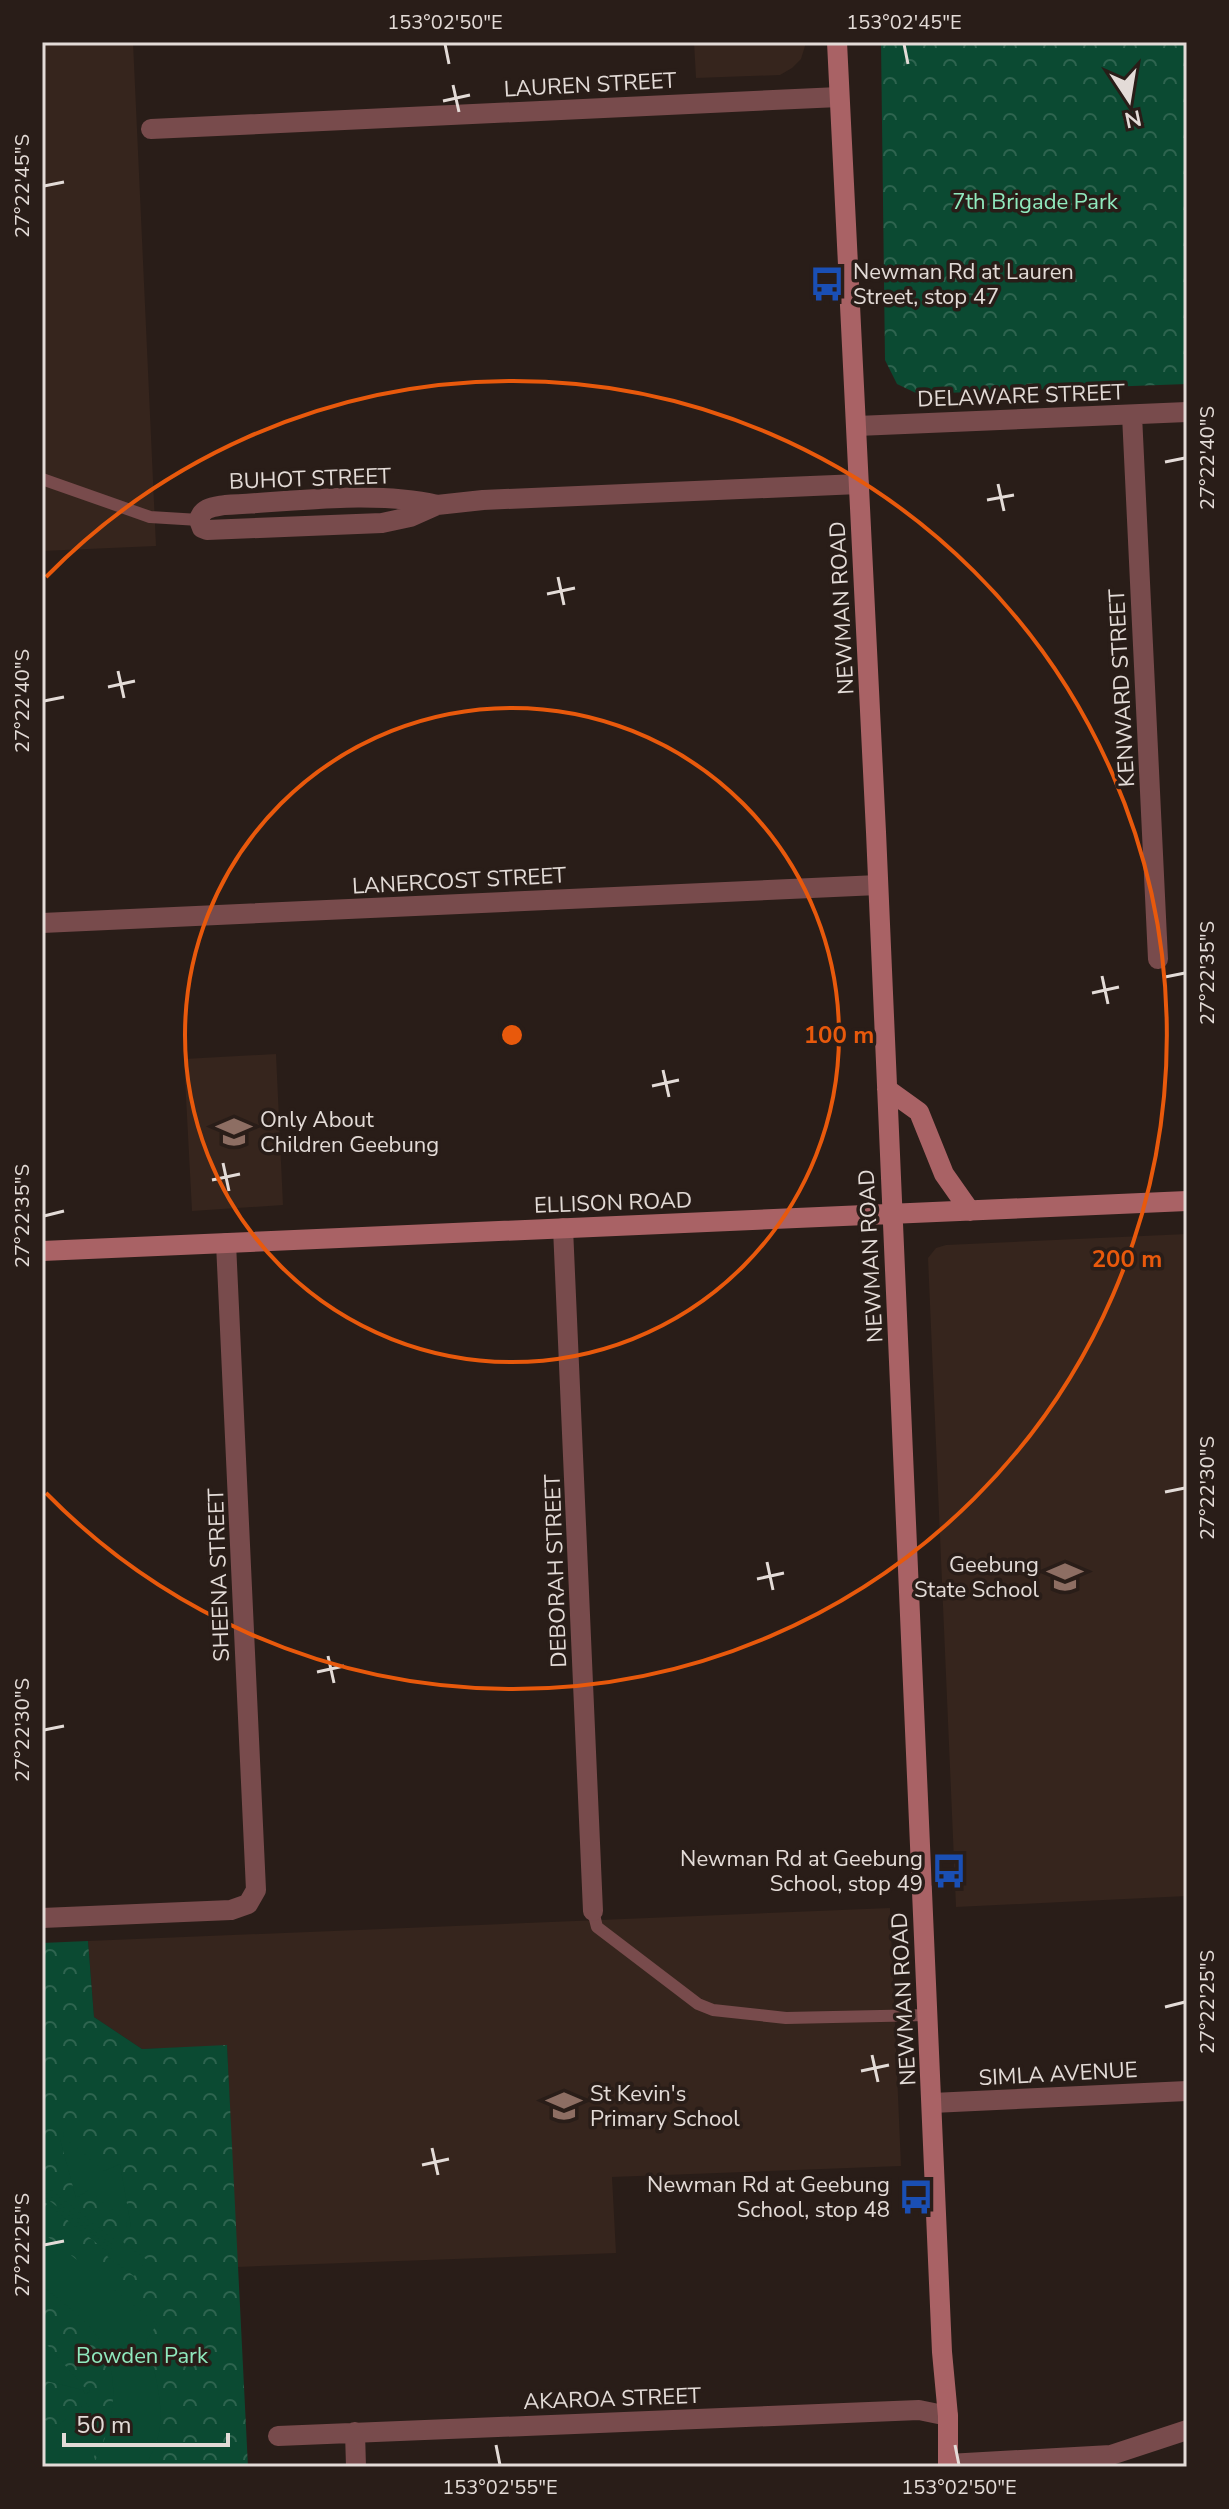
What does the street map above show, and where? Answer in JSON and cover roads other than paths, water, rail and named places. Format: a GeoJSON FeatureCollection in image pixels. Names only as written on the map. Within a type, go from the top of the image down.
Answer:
{"type":"FeatureCollection","features":[{"type":"Feature","properties":{"kind":"main road","name":"NEWMAN ROAD"},"geometry":{"type":"LineString","coordinates":[[837,42],[857,426],[948,2465]]}},
{"type":"Feature","properties":{"kind":"main road"},"geometry":{"type":"LineString","coordinates":[[887,1089],[919,1112],[944,1174],[970,1211]]}},
{"type":"Feature","properties":{"kind":"main road","name":"ELLISON ROAD"},"geometry":{"type":"LineString","coordinates":[[42,1251],[1187,1201]]}},
{"type":"Feature","properties":{"kind":"street","name":"LAUREN STREET"},"geometry":{"type":"LineString","coordinates":[[151,129],[839,97]]}},
{"type":"Feature","properties":{"kind":"street","name":"DELAWARE STREET"},"geometry":{"type":"LineString","coordinates":[[857,426],[1187,412]]}},
{"type":"Feature","properties":{"kind":"street","name":"KENWARD STREET"},"geometry":{"type":"LineString","coordinates":[[1132,415],[1158,959]]}},
{"type":"Feature","properties":{"kind":"street","name":"BUHOT STREET"},"geometry":{"type":"LineString","coordinates":[[199,520],[204,529],[222,530],[392,522],[437,505],[483,500],[859,484]]}},
{"type":"Feature","properties":{"kind":"street","name":"LANERCOST STREET"},"geometry":{"type":"LineString","coordinates":[[42,923],[878,885]]}},
{"type":"Feature","properties":{"kind":"street","name":"DEBORAH STREET"},"geometry":{"type":"LineString","coordinates":[[563,1228],[593,1911]]}},
{"type":"Feature","properties":{"kind":"street","name":"SHEENA STREET"},"geometry":{"type":"LineString","coordinates":[[42,1918],[231,1910],[248,1904],[256,1890],[226,1243]]}},
{"type":"Feature","properties":{"kind":"street","name":"SIMLA AVENUE"},"geometry":{"type":"LineString","coordinates":[[932,2103],[1187,2091]]}},
{"type":"Feature","properties":{"kind":"street","name":"AKAROA STREET"},"geometry":{"type":"LineString","coordinates":[[278,2436],[919,2410],[948,2416]]}},
{"type":"Feature","properties":{"kind":"street"},"geometry":{"type":"LineString","coordinates":[[948,2465],[1111,2455],[1187,2430]]}},
{"type":"Feature","properties":{"kind":"street"},"geometry":{"type":"LineString","coordinates":[[355,2432],[356,2467]]}},
{"type":"Feature","properties":{"kind":"lane"},"geometry":{"type":"LineString","coordinates":[[42,479],[150,517],[199,520]]}},
{"type":"Feature","properties":{"kind":"lane"},"geometry":{"type":"LineString","coordinates":[[593,1911],[597,1927],[698,2004],[713,2010],[786,2018],[928,2015]]}},
{"type":"Feature","properties":{"kind":"place","name":"Newman Rd at Lauren Street, stop 47"},"geometry":{"type":"Point","coordinates":[827,284]}},
{"type":"Feature","properties":{"kind":"place","name":"Only About Children Geebung"},"geometry":{"type":"Point","coordinates":[234,1132]}},
{"type":"Feature","properties":{"kind":"place","name":"Geebung State School"},"geometry":{"type":"Point","coordinates":[1065,1577]}},
{"type":"Feature","properties":{"kind":"place","name":"Newman Rd at Geebung School, stop 49"},"geometry":{"type":"Point","coordinates":[949,1871]}},
{"type":"Feature","properties":{"kind":"place","name":"St Kevin's Primary School"},"geometry":{"type":"Point","coordinates":[564,2106]}},
{"type":"Feature","properties":{"kind":"place","name":"Newman Rd at Geebung School, stop 48"},"geometry":{"type":"Point","coordinates":[916,2197]}},
{"type":"Feature","properties":{"kind":"park label","name":"7th Brigade Park"},"geometry":{"type":"Point","coordinates":[1035,201]}},
{"type":"Feature","properties":{"kind":"park label","name":"Bowden Park"},"geometry":{"type":"Point","coordinates":[142,2355]}}]}
